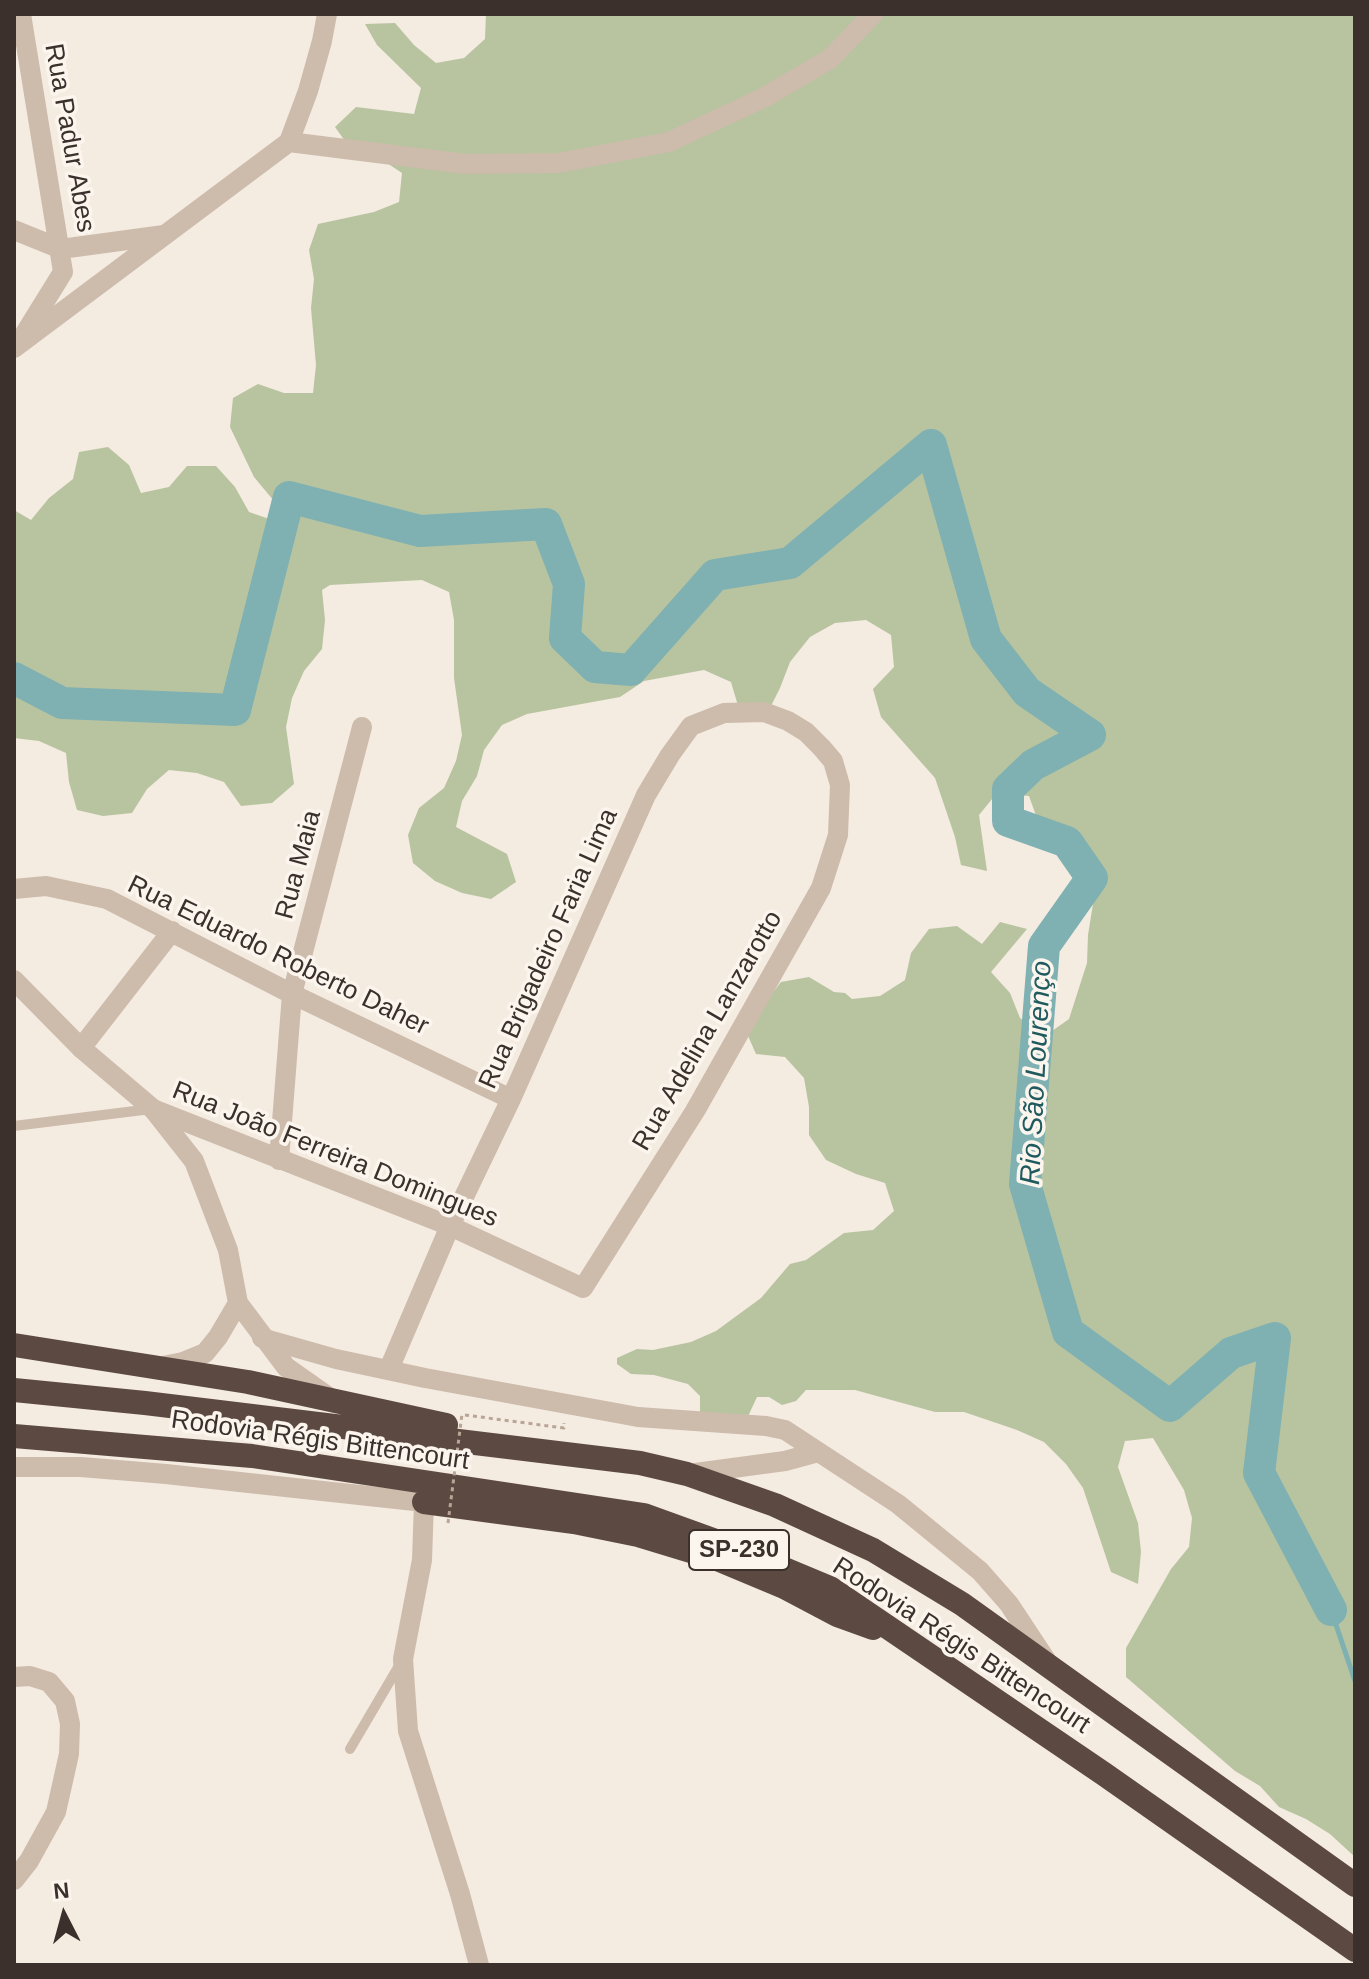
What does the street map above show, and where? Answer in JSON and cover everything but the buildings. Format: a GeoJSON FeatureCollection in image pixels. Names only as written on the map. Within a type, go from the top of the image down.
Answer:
{"type":"FeatureCollection","features":[{"type":"Feature","properties":{"kind":"highway"},"geometry":{"type":"LineString","coordinates":[[14,1345],[248,1382],[448,1425],[533,1439],[585,1455]]}},
{"type":"Feature","properties":{"kind":"highway","name":"Rodovia Régis Bittencourt"},"geometry":{"type":"LineString","coordinates":[[14,1390],[640,1463],[687,1474],[775,1505],[873,1550],[962,1604],[1355,1885]]}},
{"type":"Feature","properties":{"kind":"highway","name":"Rodovia Régis Bittencourt"},"geometry":{"type":"LineString","coordinates":[[14,1436],[252,1456],[644,1515],[727,1545],[830,1588],[1355,1950]]}},
{"type":"Feature","properties":{"kind":"highway"},"geometry":{"type":"LineString","coordinates":[[14,1450],[57,1451],[103,1442]]}},
{"type":"Feature","properties":{"kind":"highway"},"geometry":{"type":"LineString","coordinates":[[424,1502],[574,1522],[638,1535],[717,1559],[784,1587],[837,1615],[912,1642]]}},
{"type":"Feature","properties":{"kind":"street","name":"Rua Padur Abes"},"geometry":{"type":"LineString","coordinates":[[21,14],[63,272]]}},
{"type":"Feature","properties":{"kind":"street"},"geometry":{"type":"LineString","coordinates":[[16,346],[289,142],[308,91],[327,14]]}},
{"type":"Feature","properties":{"kind":"street"},"geometry":{"type":"LineString","coordinates":[[289,142],[465,164],[558,163],[669,142],[763,98],[830,59],[873,14]]}},
{"type":"Feature","properties":{"kind":"street"},"geometry":{"type":"LineString","coordinates":[[14,230],[61,249],[164,235]]}},
{"type":"Feature","properties":{"kind":"street"},"geometry":{"type":"LineString","coordinates":[[16,346],[63,272],[93,289]]}},
{"type":"Feature","properties":{"kind":"street","name":"Rua Brigadeiro Faria Lima"},"geometry":{"type":"LineString","coordinates":[[389,1369],[450,1226],[511,1099],[646,795],[691,726],[724,713],[764,712],[788,721],[806,732],[833,761],[840,785]]}},
{"type":"Feature","properties":{"kind":"street","name":"Rua Maia"},"geometry":{"type":"LineString","coordinates":[[279,1160],[292,994],[362,727]]}},
{"type":"Feature","properties":{"kind":"street","name":"Rua Adelina Lanzarotto"},"geometry":{"type":"LineString","coordinates":[[582,1288],[695,1111],[821,888],[838,835],[840,785]]}},
{"type":"Feature","properties":{"kind":"street","name":"Rua Eduardo Roberto Daher"},"geometry":{"type":"LineString","coordinates":[[14,889],[46,886],[107,899],[292,994],[511,1099]]}},
{"type":"Feature","properties":{"kind":"street"},"geometry":{"type":"LineString","coordinates":[[81,1048],[172,931]]}},
{"type":"Feature","properties":{"kind":"street"},"geometry":{"type":"LineString","coordinates":[[14,980],[81,1048],[153,1109],[194,1161],[228,1250],[238,1303],[286,1367],[335,1401]]}},
{"type":"Feature","properties":{"kind":"street","name":"Rua João Ferreira Domingues"},"geometry":{"type":"LineString","coordinates":[[153,1109],[450,1226],[582,1288]]}},
{"type":"Feature","properties":{"kind":"street"},"geometry":{"type":"LineString","coordinates":[[134,1365],[167,1365],[205,1353],[238,1303]]}},
{"type":"Feature","properties":{"kind":"street"},"geometry":{"type":"LineString","coordinates":[[262,1338],[336,1359],[425,1378],[638,1417],[785,1430],[898,1504],[980,1571],[1009,1604],[1051,1667]]}},
{"type":"Feature","properties":{"kind":"street"},"geometry":{"type":"LineString","coordinates":[[687,1474],[785,1461],[818,1452]]}},
{"type":"Feature","properties":{"kind":"street"},"geometry":{"type":"LineString","coordinates":[[14,1467],[81,1467],[152,1473],[424,1502],[422,1560],[403,1659],[408,1731],[460,1894],[479,1965]]}},
{"type":"Feature","properties":{"kind":"street"},"geometry":{"type":"LineString","coordinates":[[14,1677],[30,1676],[49,1682],[65,1701],[70,1724],[69,1754],[56,1812],[29,1861],[14,1880]]}},
{"type":"Feature","properties":{"kind":"lane","name":"Rua João Ferreira Domingues"},"geometry":{"type":"LineString","coordinates":[[14,1126],[153,1109]]}},
{"type":"Feature","properties":{"kind":"lane"},"geometry":{"type":"LineString","coordinates":[[350,1749],[403,1659]]}},
{"type":"Feature","properties":{"kind":"path"},"geometry":{"type":"LineString","coordinates":[[448,1523],[462,1414]]}},
{"type":"Feature","properties":{"kind":"green space"},"geometry":{"type":"Polygon","coordinates":[[[486,14],[1355,14],[1355,1857],[1330,1834],[1279,1807],[1260,1786],[1235,1771],[1126,1677],[1126,1648],[1171,1569],[1189,1547],[1192,1518],[1184,1490],[1153,1438],[1125,1441],[1118,1467],[1138,1523],[1141,1552],[1138,1584],[1111,1572],[1083,1488],[1066,1464],[1044,1442],[1017,1430],[964,1412],[935,1412],[855,1390],[806,1390],[796,1401],[782,1405],[769,1397],[757,1397],[743,1427],[700,1413],[700,1396],[688,1384],[654,1375],[631,1374],[617,1364],[617,1358],[637,1349],[653,1350],[691,1342],[716,1331],[761,1298],[790,1264],[806,1260],[844,1233],[873,1230],[894,1211],[885,1183],[826,1160],[809,1135],[809,1107],[804,1078],[785,1057],[756,1054],[745,1029],[781,982],[809,977],[852,999],[880,996],[905,980],[911,953],[929,929],[957,926],[982,944],[1000,922],[1027,929],[991,972],[1010,993],[1020,1018],[1045,1036],[1069,1019],[1087,963],[1097,879],[1075,861],[1048,849],[1029,796],[997,793],[979,815],[987,871],[961,865],[935,778],[881,717],[873,689],[894,667],[891,635],[866,620],[835,623],[810,637],[790,662],[766,716],[739,709],[731,682],[704,670],[644,681],[620,697],[527,714],[502,725],[484,750],[477,776],[462,801],[456,827],[507,854],[516,882],[491,899],[462,893],[435,881],[413,863],[408,835],[419,808],[444,788],[456,761],[462,735],[454,678],[454,620],[449,592],[422,580],[330,585],[322,590],[325,620],[322,649],[304,671],[292,698],[286,727],[294,784],[272,803],[241,806],[224,782],[197,773],[169,770],[147,789],[132,813],[103,816],[77,810],[69,782],[66,753],[39,741],[14,738],[14,510],[31,520],[49,498],[73,479],[79,452],[108,447],[129,465],[141,493],[169,487],[187,466],[216,466],[235,487],[249,512],[275,521],[274,501],[254,477],[230,427],[233,398],[258,384],[284,393],[313,393],[316,365],[311,308],[314,279],[309,250],[318,224],[374,212],[399,202],[402,173],[378,157],[352,151],[335,127],[356,107],[414,114],[421,88],[377,45],[365,24],[395,23],[414,45],[436,63],[464,58],[485,39],[486,14]]]}},
{"type":"Feature","properties":{"kind":"waterway","name":"Rio São Lourenço"},"geometry":{"type":"LineString","coordinates":[[14,678],[62,703],[235,710],[289,497],[420,531],[546,524],[569,584],[565,638],[595,667],[631,670],[715,575],[790,563],[931,445],[986,639],[1027,692],[1090,735],[1033,765],[1008,789],[1008,821],[1067,842],[1092,878],[1044,946],[1025,1184],[1068,1332],[1170,1406],[1231,1353],[1275,1338],[1259,1473],[1331,1610]]}},
{"type":"Feature","properties":{"kind":"waterway","name":"Rio São Lourenço"},"geometry":{"type":"LineString","coordinates":[[1331,1610],[1355,1681]]}}]}
